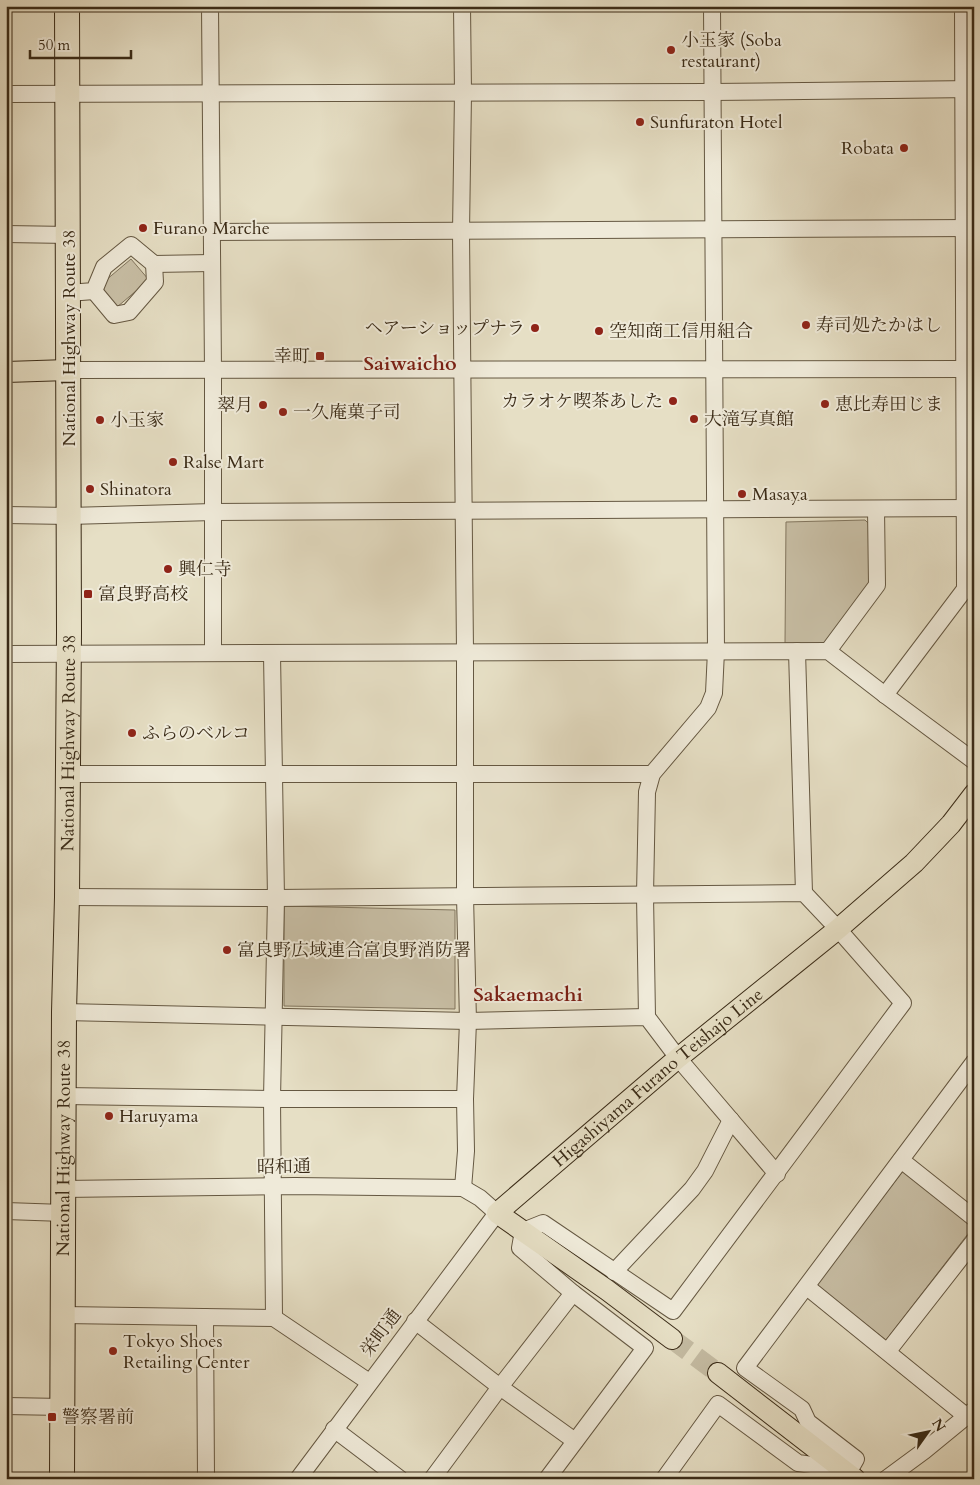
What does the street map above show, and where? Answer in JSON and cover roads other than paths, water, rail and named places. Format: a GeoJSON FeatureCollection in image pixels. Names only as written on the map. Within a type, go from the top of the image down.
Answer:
{"type":"FeatureCollection","features":[{"type":"Feature","properties":{"kind":"highway","name":"National Highway Route 38"},"geometry":{"type":"LineString","coordinates":[[62,1479],[64,1012],[69,654],[68,6]]}},
{"type":"Feature","properties":{"kind":"main road"},"geometry":{"type":"LineString","coordinates":[[6,372],[68,370]]}},
{"type":"Feature","properties":{"kind":"main road","name":"Higashiyama Furano Teishajo Line"},"geometry":{"type":"LineString","coordinates":[[497,1213],[678,1058],[838,929],[914,863],[951,824],[974,794]]}},
{"type":"Feature","properties":{"kind":"main road"},"geometry":{"type":"LineString","coordinates":[[497,1213],[607,1290],[672,1339]]}},
{"type":"Feature","properties":{"kind":"main road"},"geometry":{"type":"LineString","coordinates":[[718,1373],[843,1477]]}},
{"type":"Feature","properties":{"kind":"street"},"geometry":{"type":"LineString","coordinates":[[210,6],[213,653]]}},
{"type":"Feature","properties":{"kind":"street"},"geometry":{"type":"LineString","coordinates":[[462,6],[461,232],[466,773],[465,896],[468,1022],[465,1099],[466,1151],[463,1188],[480,1198],[497,1213]]}},
{"type":"Feature","properties":{"kind":"street"},"geometry":{"type":"LineString","coordinates":[[712,6],[711,92],[714,229],[716,651],[714,693],[708,708],[652,774],[647,792],[645,895],[647,1017],[678,1058],[777,1174]]}},
{"type":"Feature","properties":{"kind":"street"},"geometry":{"type":"LineString","coordinates":[[885,695],[965,589],[970,508],[970,369],[968,89],[963,6]]}},
{"type":"Feature","properties":{"kind":"street"},"geometry":{"type":"LineString","coordinates":[[6,94],[711,92],[968,89]]}},
{"type":"Feature","properties":{"kind":"street"},"geometry":{"type":"LineString","coordinates":[[211,232],[968,228]]}},
{"type":"Feature","properties":{"kind":"street"},"geometry":{"type":"LineString","coordinates":[[6,234],[69,235]]}},
{"type":"Feature","properties":{"kind":"street"},"geometry":{"type":"LineString","coordinates":[[94,291],[104,267],[130,245],[154,264],[211,263]]}},
{"type":"Feature","properties":{"kind":"street"},"geometry":{"type":"LineString","coordinates":[[94,291],[114,315],[129,312],[155,282],[154,264]]}},
{"type":"Feature","properties":{"kind":"street"},"geometry":{"type":"LineString","coordinates":[[68,293],[94,291]]}},
{"type":"Feature","properties":{"kind":"street"},"geometry":{"type":"LineString","coordinates":[[68,370],[970,369]]}},
{"type":"Feature","properties":{"kind":"street"},"geometry":{"type":"LineString","coordinates":[[6,515],[970,508]]}},
{"type":"Feature","properties":{"kind":"street"},"geometry":{"type":"LineString","coordinates":[[828,650],[877,584],[876,509]]}},
{"type":"Feature","properties":{"kind":"street"},"geometry":{"type":"LineString","coordinates":[[6,654],[828,650],[974,761]]}},
{"type":"Feature","properties":{"kind":"street"},"geometry":{"type":"LineString","coordinates":[[548,1479],[645,1348],[573,1293],[520,1248],[523,1231],[543,1223],[673,1311],[903,1003],[804,893],[797,651]]}},
{"type":"Feature","properties":{"kind":"street"},"geometry":{"type":"LineString","coordinates":[[272,654],[276,898],[272,1099],[274,1318]]}},
{"type":"Feature","properties":{"kind":"street"},"geometry":{"type":"LineString","coordinates":[[67,774],[652,774]]}},
{"type":"Feature","properties":{"kind":"street"},"geometry":{"type":"LineString","coordinates":[[67,897],[276,898],[804,893]]}},
{"type":"Feature","properties":{"kind":"street"},"geometry":{"type":"LineString","coordinates":[[64,1012],[468,1022],[647,1017]]}},
{"type":"Feature","properties":{"kind":"street"},"geometry":{"type":"LineString","coordinates":[[664,1479],[718,1404],[798,1463],[812,1465],[843,1477],[856,1459],[808,1422],[802,1409],[745,1368],[974,1062]]}},
{"type":"Feature","properties":{"kind":"street"},"geometry":{"type":"LineString","coordinates":[[64,1096],[465,1099]]}},
{"type":"Feature","properties":{"kind":"street"},"geometry":{"type":"LineString","coordinates":[[614,1272],[692,1189],[705,1171],[731,1120]]}},
{"type":"Feature","properties":{"kind":"street"},"geometry":{"type":"LineString","coordinates":[[901,1160],[974,1218]]}},
{"type":"Feature","properties":{"kind":"street","name":"昭和通"},"geometry":{"type":"LineString","coordinates":[[64,1188],[463,1188]]}},
{"type":"Feature","properties":{"kind":"street"},"geometry":{"type":"LineString","coordinates":[[6,1211],[64,1213]]}},
{"type":"Feature","properties":{"kind":"street","name":"栄町通"},"geometry":{"type":"LineString","coordinates":[[298,1479],[497,1213]]}},
{"type":"Feature","properties":{"kind":"street"},"geometry":{"type":"LineString","coordinates":[[888,1351],[974,1241]]}},
{"type":"Feature","properties":{"kind":"street"},"geometry":{"type":"LineString","coordinates":[[807,1287],[970,1413],[886,1479]]}},
{"type":"Feature","properties":{"kind":"street"},"geometry":{"type":"LineString","coordinates":[[432,1479],[573,1293]]}},
{"type":"Feature","properties":{"kind":"street"},"geometry":{"type":"LineString","coordinates":[[63,1315],[274,1318],[369,1382]]}},
{"type":"Feature","properties":{"kind":"street"},"geometry":{"type":"LineString","coordinates":[[205,1317],[206,1479]]}},
{"type":"Feature","properties":{"kind":"street"},"geometry":{"type":"LineString","coordinates":[[415,1321],[500,1387],[575,1441]]}},
{"type":"Feature","properties":{"kind":"street"},"geometry":{"type":"LineString","coordinates":[[6,1406],[63,1407]]}},
{"type":"Feature","properties":{"kind":"street"},"geometry":{"type":"LineString","coordinates":[[334,1429],[400,1479]]}},
{"type":"Feature","properties":{"kind":"tunnel"},"geometry":{"type":"LineString","coordinates":[[672,1339],[718,1373]]}},
{"type":"Feature","properties":{"kind":"place","name":"小玉家 (Soba restaurant)"},"geometry":{"type":"Point","coordinates":[671,50]}},
{"type":"Feature","properties":{"kind":"place","name":"Sunfuraton Hotel"},"geometry":{"type":"Point","coordinates":[640,122]}},
{"type":"Feature","properties":{"kind":"place","name":"Robata"},"geometry":{"type":"Point","coordinates":[904,148]}},
{"type":"Feature","properties":{"kind":"place","name":"Furano Marche"},"geometry":{"type":"Point","coordinates":[143,228]}},
{"type":"Feature","properties":{"kind":"place","name":"寿司処たかはし"},"geometry":{"type":"Point","coordinates":[806,325]}},
{"type":"Feature","properties":{"kind":"place","name":"ヘアーショップナラ"},"geometry":{"type":"Point","coordinates":[535,328]}},
{"type":"Feature","properties":{"kind":"place","name":"空知商工信用組合"},"geometry":{"type":"Point","coordinates":[599,331]}},
{"type":"Feature","properties":{"kind":"place","name":"幸町"},"geometry":{"type":"Point","coordinates":[320,356]}},
{"type":"Feature","properties":{"kind":"place","name":"カラオケ喫茶あした"},"geometry":{"type":"Point","coordinates":[673,401]}},
{"type":"Feature","properties":{"kind":"place","name":"恵比寿田じま"},"geometry":{"type":"Point","coordinates":[825,404]}},
{"type":"Feature","properties":{"kind":"place","name":"翠月"},"geometry":{"type":"Point","coordinates":[263,405]}},
{"type":"Feature","properties":{"kind":"place","name":"一久庵菓子司"},"geometry":{"type":"Point","coordinates":[283,412]}},
{"type":"Feature","properties":{"kind":"place","name":"大滝写真館"},"geometry":{"type":"Point","coordinates":[694,419]}},
{"type":"Feature","properties":{"kind":"place","name":"小玉家"},"geometry":{"type":"Point","coordinates":[100,420]}},
{"type":"Feature","properties":{"kind":"place","name":"Ralse Mart"},"geometry":{"type":"Point","coordinates":[173,462]}},
{"type":"Feature","properties":{"kind":"place","name":"Shinatora"},"geometry":{"type":"Point","coordinates":[90,489]}},
{"type":"Feature","properties":{"kind":"place","name":"Masaya"},"geometry":{"type":"Point","coordinates":[742,494]}},
{"type":"Feature","properties":{"kind":"place","name":"興仁寺"},"geometry":{"type":"Point","coordinates":[168,569]}},
{"type":"Feature","properties":{"kind":"place","name":"富良野高校"},"geometry":{"type":"Point","coordinates":[88,594]}},
{"type":"Feature","properties":{"kind":"place","name":"ふらのベルコ"},"geometry":{"type":"Point","coordinates":[132,733]}},
{"type":"Feature","properties":{"kind":"place","name":"富良野広域連合富良野消防署"},"geometry":{"type":"Point","coordinates":[227,950]}},
{"type":"Feature","properties":{"kind":"place","name":"Haruyama"},"geometry":{"type":"Point","coordinates":[109,1116]}},
{"type":"Feature","properties":{"kind":"place","name":"Tokyo Shoes Retailing Center"},"geometry":{"type":"Point","coordinates":[113,1351]}},
{"type":"Feature","properties":{"kind":"place","name":"警察署前"},"geometry":{"type":"Point","coordinates":[52,1417]}},
{"type":"Feature","properties":{"kind":"district","name":"Saiwaicho"},"geometry":{"type":"Point","coordinates":[410,363]}},
{"type":"Feature","properties":{"kind":"district","name":"Sakaemachi"},"geometry":{"type":"Point","coordinates":[528,994]}}]}
